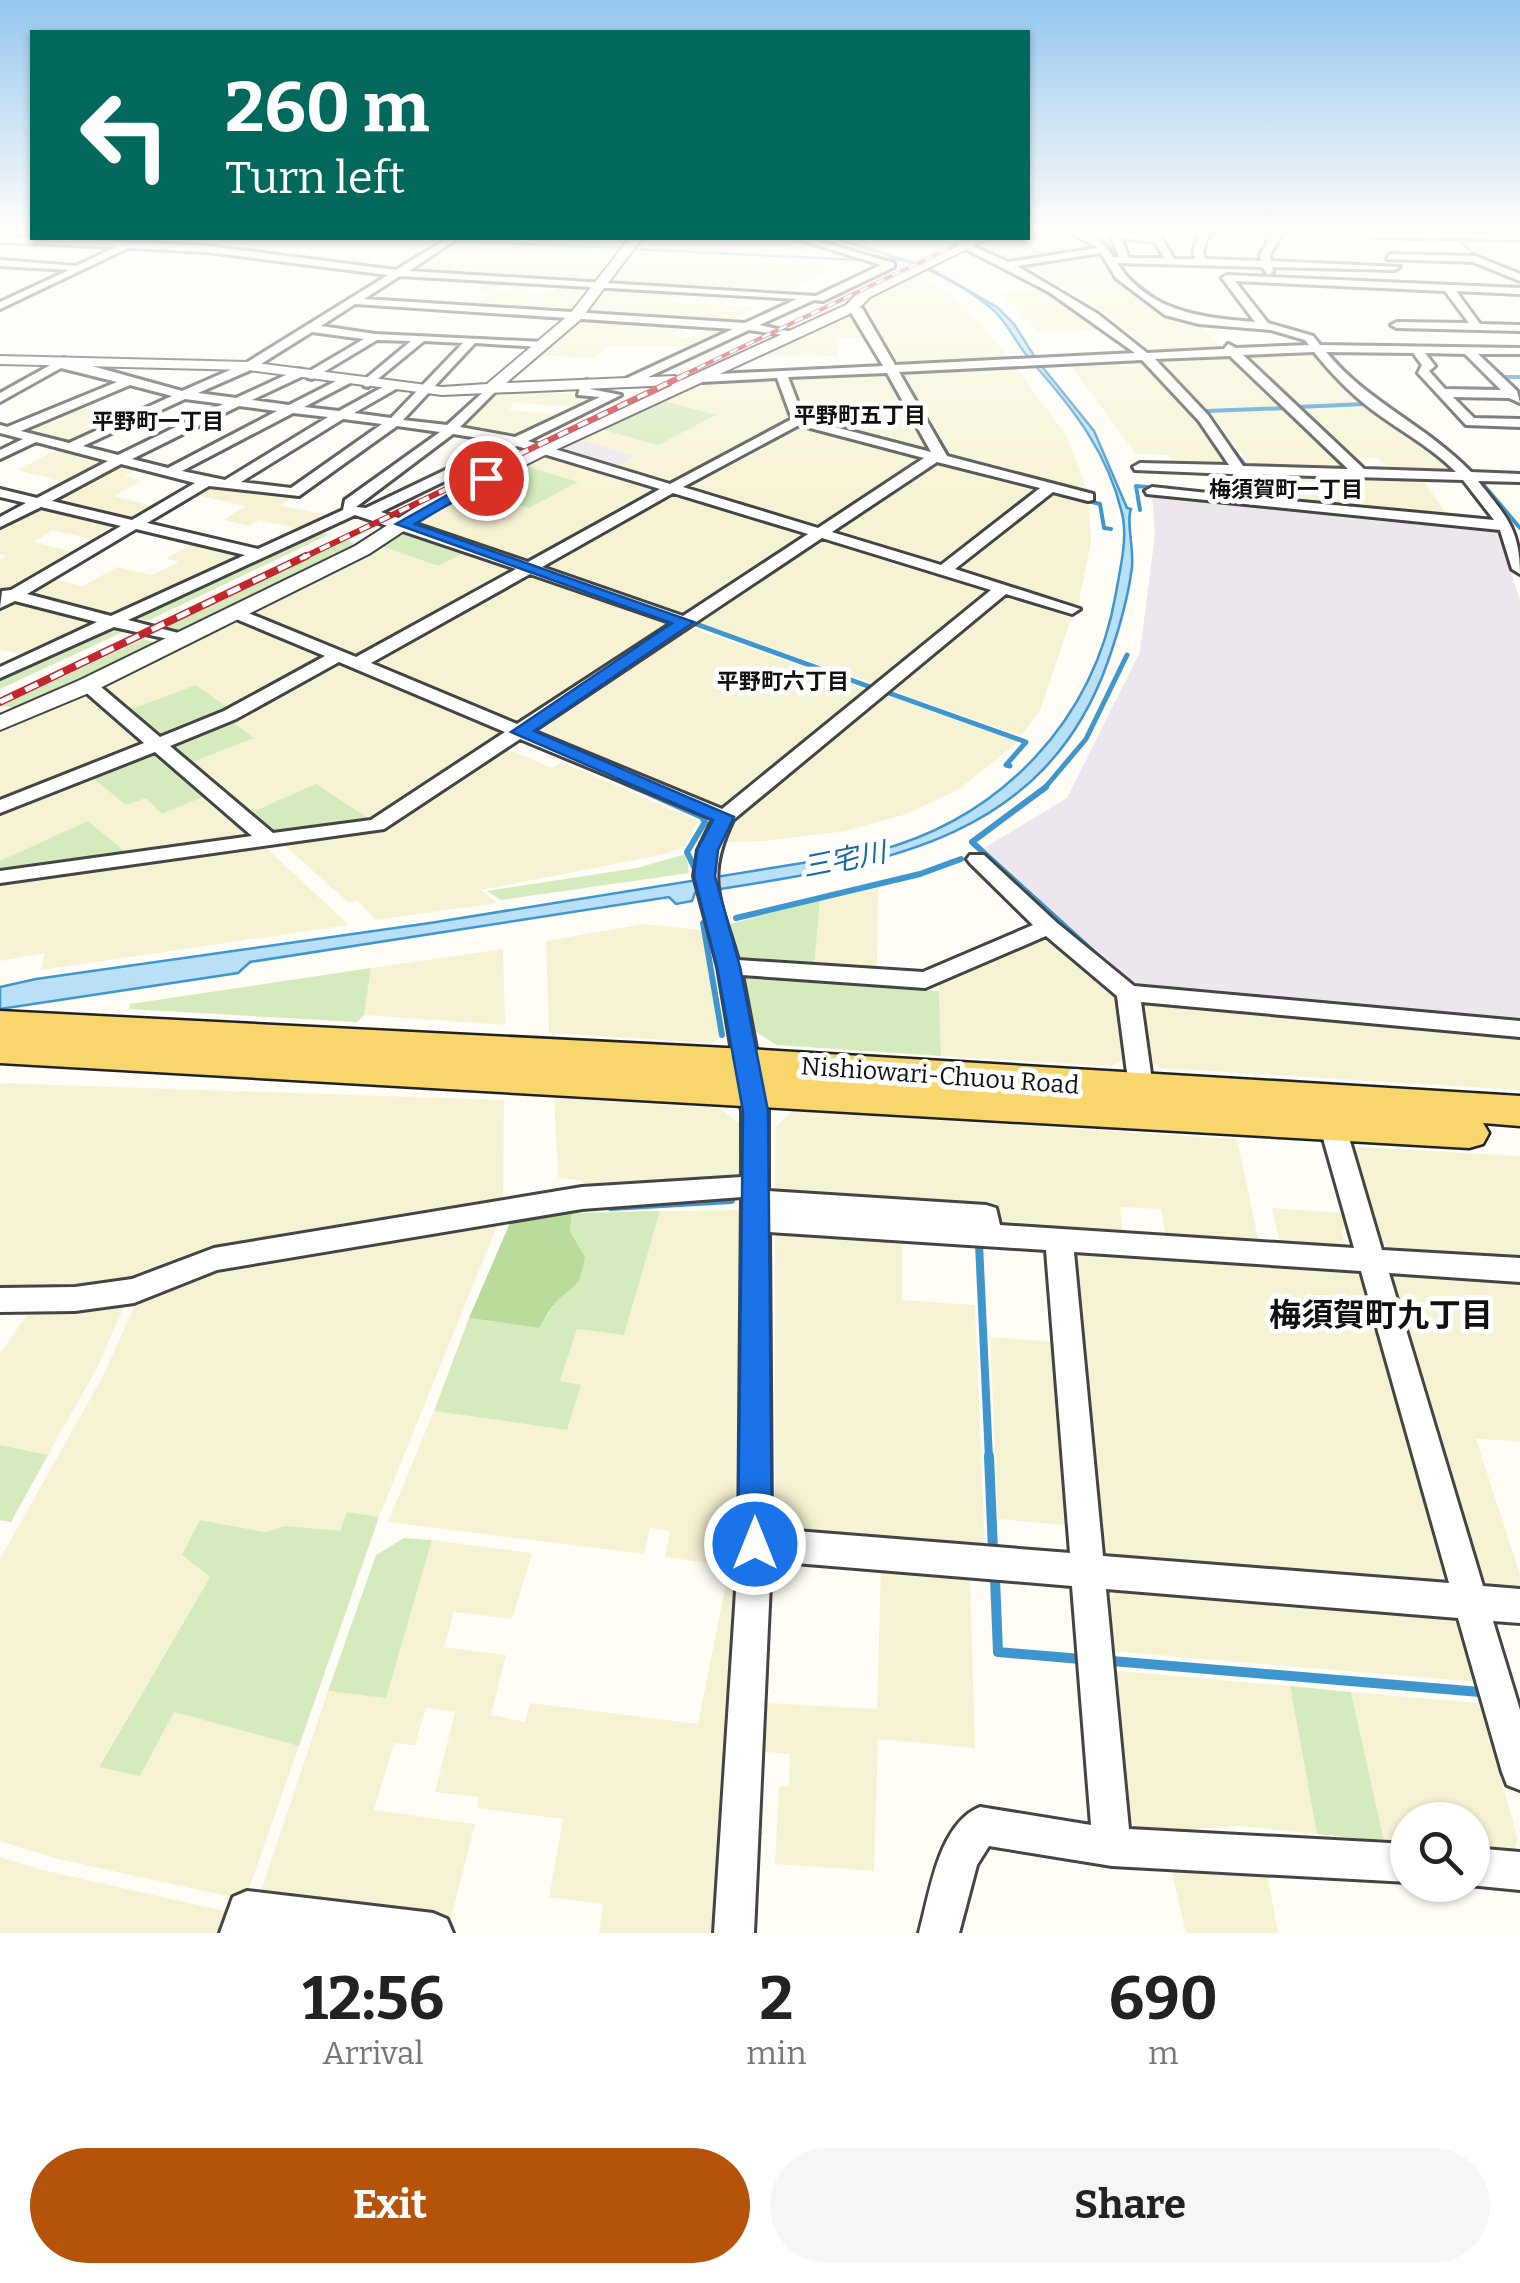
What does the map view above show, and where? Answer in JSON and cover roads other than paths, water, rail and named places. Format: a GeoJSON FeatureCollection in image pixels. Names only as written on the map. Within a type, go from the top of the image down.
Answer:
{"type":"FeatureCollection","features":[{"type":"Feature","properties":{"kind":"main road","name":"Nishiowari-Chuou Road"},"geometry":{"type":"LineString","coordinates":[[10,1033],[482,1079],[749,1076],[1141,1088],[1520,1112]]}},
{"type":"Feature","properties":{"kind":"main road","name":"Nishiowari-Chuou Road"},"geometry":{"type":"LineString","coordinates":[[749,1076],[1520,1136]]}},
{"type":"Feature","properties":{"kind":"street"},"geometry":{"type":"LineString","coordinates":[[72,446],[248,366],[319,322]]}},
{"type":"Feature","properties":{"kind":"street"},"geometry":{"type":"LineString","coordinates":[[401,338],[419,322]]}},
{"type":"Feature","properties":{"kind":"street"},"geometry":{"type":"LineString","coordinates":[[453,338],[468,322]]}},
{"type":"Feature","properties":{"kind":"street"},"geometry":{"type":"LineString","coordinates":[[359,507],[568,322]]}},
{"type":"Feature","properties":{"kind":"street"},"geometry":{"type":"LineString","coordinates":[[676,322],[749,326],[793,335]]}},
{"type":"Feature","properties":{"kind":"street"},"geometry":{"type":"LineString","coordinates":[[629,382],[758,322]]}},
{"type":"Feature","properties":{"kind":"street"},"geometry":{"type":"LineString","coordinates":[[0,723],[88,685],[362,550],[428,507],[544,450],[820,322]]}},
{"type":"Feature","properties":{"kind":"street"},"geometry":{"type":"LineString","coordinates":[[865,322],[938,458]]}},
{"type":"Feature","properties":{"kind":"street"},"geometry":{"type":"LineString","coordinates":[[1102,322],[1150,356],[1194,406],[1241,469],[1255,502]]}},
{"type":"Feature","properties":{"kind":"street"},"geometry":{"type":"LineString","coordinates":[[1200,322],[1359,472]]}},
{"type":"Feature","properties":{"kind":"street"},"geometry":{"type":"LineString","coordinates":[[1224,322],[1262,324],[1301,334],[1323,348],[1340,376],[1473,475],[1506,526],[1520,569]]}},
{"type":"Feature","properties":{"kind":"street"},"geometry":{"type":"LineString","coordinates":[[1395,322],[1429,366],[1422,370],[1470,422],[1520,423]]}},
{"type":"Feature","properties":{"kind":"street"},"geometry":{"type":"LineString","coordinates":[[1474,322],[1478,327]]}},
{"type":"Feature","properties":{"kind":"street"},"geometry":{"type":"LineString","coordinates":[[354,335],[365,325]]}},
{"type":"Feature","properties":{"kind":"street"},"geometry":{"type":"LineString","coordinates":[[1397,326],[1520,328]]}},
{"type":"Feature","properties":{"kind":"street"},"geometry":{"type":"LineString","coordinates":[[310,328],[375,337],[540,344]]}},
{"type":"Feature","properties":{"kind":"street"},"geometry":{"type":"LineString","coordinates":[[0,523],[122,459],[237,402],[306,374],[375,337]]}},
{"type":"Feature","properties":{"kind":"street"},"geometry":{"type":"LineString","coordinates":[[368,383],[420,339]]}},
{"type":"Feature","properties":{"kind":"street"},"geometry":{"type":"LineString","coordinates":[[5,430],[207,482],[294,493],[393,423],[473,340]]}},
{"type":"Feature","properties":{"kind":"street"},"geometry":{"type":"LineString","coordinates":[[0,360],[248,366],[424,390],[491,390],[1323,348],[1520,352]]}},
{"type":"Feature","properties":{"kind":"street"},"geometry":{"type":"LineString","coordinates":[[1468,350],[1516,398]]}},
{"type":"Feature","properties":{"kind":"street"},"geometry":{"type":"LineString","coordinates":[[693,352],[734,363]]}},
{"type":"Feature","properties":{"kind":"street"},"geometry":{"type":"LineString","coordinates":[[0,398],[62,363],[183,395],[494,434],[1072,609]]}},
{"type":"Feature","properties":{"kind":"street"},"geometry":{"type":"LineString","coordinates":[[781,374],[799,421]]}},
{"type":"Feature","properties":{"kind":"street"},"geometry":{"type":"LineString","coordinates":[[170,472],[346,380]]}},
{"type":"Feature","properties":{"kind":"street"},"geometry":{"type":"LineString","coordinates":[[5,430],[130,381]]}},
{"type":"Feature","properties":{"kind":"street"},"geometry":{"type":"LineString","coordinates":[[0,673],[359,507],[518,442],[616,395],[582,392],[588,384]]}},
{"type":"Feature","properties":{"kind":"street"},"geometry":{"type":"LineString","coordinates":[[229,484],[392,386]]}},
{"type":"Feature","properties":{"kind":"street"},"geometry":{"type":"LineString","coordinates":[[1442,392],[1516,398]]}},
{"type":"Feature","properties":{"kind":"street"},"geometry":{"type":"LineString","coordinates":[[357,664],[799,421],[1088,497]]}},
{"type":"Feature","properties":{"kind":"street"},"geometry":{"type":"LineString","coordinates":[[0,454],[35,438]]}},
{"type":"Feature","properties":{"kind":"street"},"geometry":{"type":"LineString","coordinates":[[0,877],[377,825],[938,458]]}},
{"type":"Feature","properties":{"kind":"street"},"geometry":{"type":"LineString","coordinates":[[1140,466],[1520,478]]}},
{"type":"Feature","properties":{"kind":"street"},"geometry":{"type":"LineString","coordinates":[[4,596],[207,482]]}},
{"type":"Feature","properties":{"kind":"street"},"geometry":{"type":"LineString","coordinates":[[944,570],[1051,487]]}},
{"type":"Feature","properties":{"kind":"street"},"geometry":{"type":"LineString","coordinates":[[303,488],[322,491]]}},
{"type":"Feature","properties":{"kind":"street"},"geometry":{"type":"LineString","coordinates":[[1152,492],[1506,526]]}},
{"type":"Feature","properties":{"kind":"street"},"geometry":{"type":"LineString","coordinates":[[0,493],[260,554]]}},
{"type":"Feature","properties":{"kind":"street"},"geometry":{"type":"LineString","coordinates":[[340,494],[359,507],[403,524],[685,622]]}},
{"type":"Feature","properties":{"kind":"street"},"geometry":{"type":"LineString","coordinates":[[734,1933],[755,1544],[755,1202],[749,1076],[729,967],[706,885],[708,850],[724,817],[1002,588]]}},
{"type":"Feature","properties":{"kind":"street"},"geometry":{"type":"LineString","coordinates":[[4,596],[180,640]]}},
{"type":"Feature","properties":{"kind":"street"},"geometry":{"type":"LineString","coordinates":[[235,613],[724,817]]}},
{"type":"Feature","properties":{"kind":"street"},"geometry":{"type":"LineString","coordinates":[[0,807],[230,715],[338,656]]}},
{"type":"Feature","properties":{"kind":"street"},"geometry":{"type":"LineString","coordinates":[[88,685],[268,839]]}},
{"type":"Feature","properties":{"kind":"street"},"geometry":{"type":"LineString","coordinates":[[977,859],[1048,927],[1128,993],[1520,1029]]}},
{"type":"Feature","properties":{"kind":"street"},"geometry":{"type":"LineString","coordinates":[[729,967],[925,980],[1048,927]]}},
{"type":"Feature","properties":{"kind":"street"},"geometry":{"type":"LineString","coordinates":[[1128,993],[1141,1088]]}},
{"type":"Feature","properties":{"kind":"street"},"geometry":{"type":"LineString","coordinates":[[1332,1124],[1520,1772]]}},
{"type":"Feature","properties":{"kind":"street"},"geometry":{"type":"LineString","coordinates":[[0,1300],[75,1298],[134,1291],[214,1260],[582,1198],[755,1202],[988,1235],[1520,1270]]}},
{"type":"Feature","properties":{"kind":"street"},"geometry":{"type":"LineString","coordinates":[[1059,1240],[1112,1848]]}},
{"type":"Feature","properties":{"kind":"street"},"geometry":{"type":"LineString","coordinates":[[755,1544],[1520,1606]]}},
{"type":"Feature","properties":{"kind":"street"},"geometry":{"type":"LineString","coordinates":[[940,1933],[960,1857],[980,1826],[1112,1848],[1390,1862]]}},
{"type":"Feature","properties":{"kind":"street"},"geometry":{"type":"LineString","coordinates":[[1490,1869],[1520,1871]]}},
{"type":"Feature","properties":{"kind":"street"},"geometry":{"type":"LineString","coordinates":[[240,1933],[247,1911],[433,1933]]}},
{"type":"Feature","properties":{"kind":"water","name":"三宅川"},"geometry":{"type":"Polygon","coordinates":[[[1003,322],[1014,324],[1036,359],[1094,431],[1127,508],[1131,509],[1132,560],[1122,616],[1107,664],[1076,727],[1037,776],[990,812],[937,839],[879,859],[695,893],[692,901],[676,904],[669,897],[250,962],[238,973],[0,1009],[0,987],[36,979],[430,923],[877,851],[922,836],[964,815],[1035,758],[1087,683],[1104,639],[1124,546],[1117,495],[1099,453],[1062,397],[1003,322]]]}},
{"type":"Feature","properties":{"kind":"waterway"},"geometry":{"type":"LineString","coordinates":[[549,331],[561,322]]}},
{"type":"Feature","properties":{"kind":"waterway"},"geometry":{"type":"LineString","coordinates":[[871,322],[896,365]]}},
{"type":"Feature","properties":{"kind":"waterway"},"geometry":{"type":"LineString","coordinates":[[1249,322],[1285,326],[1314,335],[1350,376]]}},
{"type":"Feature","properties":{"kind":"waterway"},"geometry":{"type":"LineString","coordinates":[[899,372],[902,376]]}},
{"type":"Feature","properties":{"kind":"waterway"},"geometry":{"type":"LineString","coordinates":[[900,374],[909,388]]}},
{"type":"Feature","properties":{"kind":"waterway"},"geometry":{"type":"LineString","coordinates":[[1348,374],[1353,380]]}},
{"type":"Feature","properties":{"kind":"waterway"},"geometry":{"type":"LineString","coordinates":[[1502,377],[1520,377]]}},
{"type":"Feature","properties":{"kind":"waterway"},"geometry":{"type":"LineString","coordinates":[[911,391],[924,413]]}},
{"type":"Feature","properties":{"kind":"waterway"},"geometry":{"type":"LineString","coordinates":[[1193,399],[1245,465]]}},
{"type":"Feature","properties":{"kind":"waterway"},"geometry":{"type":"LineString","coordinates":[[1297,407],[1365,404]]}},
{"type":"Feature","properties":{"kind":"waterway"},"geometry":{"type":"LineString","coordinates":[[1206,411],[1287,408]]}},
{"type":"Feature","properties":{"kind":"waterway"},"geometry":{"type":"LineString","coordinates":[[925,416],[950,458]]}},
{"type":"Feature","properties":{"kind":"waterway"},"geometry":{"type":"LineString","coordinates":[[1411,424],[1471,470],[1520,528]]}},
{"type":"Feature","properties":{"kind":"waterway"},"geometry":{"type":"LineString","coordinates":[[1250,474],[1262,498]]}},
{"type":"Feature","properties":{"kind":"waterway"},"geometry":{"type":"LineString","coordinates":[[1140,510],[1136,486],[1241,496]]}},
{"type":"Feature","properties":{"kind":"waterway"},"geometry":{"type":"LineString","coordinates":[[1081,499],[1100,504],[1104,528],[1111,529]]}},
{"type":"Feature","properties":{"kind":"waterway"},"geometry":{"type":"LineString","coordinates":[[696,624],[873,688]]}},
{"type":"Feature","properties":{"kind":"waterway"},"geometry":{"type":"LineString","coordinates":[[1045,788],[1086,739],[1127,655]]}},
{"type":"Feature","properties":{"kind":"waterway"},"geometry":{"type":"LineString","coordinates":[[886,692],[1026,742],[1006,765],[1010,766]]}},
{"type":"Feature","properties":{"kind":"waterway"},"geometry":{"type":"LineString","coordinates":[[579,763],[640,790]]}},
{"type":"Feature","properties":{"kind":"waterway"},"geometry":{"type":"LineString","coordinates":[[635,787],[702,817],[705,822],[687,852],[696,871]]}},
{"type":"Feature","properties":{"kind":"waterway"},"geometry":{"type":"LineString","coordinates":[[1045,788],[972,842],[1104,962]]}},
{"type":"Feature","properties":{"kind":"waterway"},"geometry":{"type":"LineString","coordinates":[[736,918],[920,874],[961,859]]}},
{"type":"Feature","properties":{"kind":"waterway"},"geometry":{"type":"LineString","coordinates":[[703,923],[722,1035]]}},
{"type":"Feature","properties":{"kind":"waterway"},"geometry":{"type":"LineString","coordinates":[[611,1207],[731,1200]]}},
{"type":"Feature","properties":{"kind":"waterway"},"geometry":{"type":"LineString","coordinates":[[979,1244],[989,1459]]}},
{"type":"Feature","properties":{"kind":"waterway"},"geometry":{"type":"LineString","coordinates":[[989,1456],[993,1550]]}},
{"type":"Feature","properties":{"kind":"waterway"},"geometry":{"type":"LineString","coordinates":[[995,1579],[998,1652],[1081,1659]]}},
{"type":"Feature","properties":{"kind":"waterway"},"geometry":{"type":"LineString","coordinates":[[1112,1661],[1480,1692]]}},
{"type":"Feature","properties":{"kind":"railway"},"geometry":{"type":"LineString","coordinates":[[681,376],[794,322]]}},
{"type":"Feature","properties":{"kind":"railway"},"geometry":{"type":"LineString","coordinates":[[300,559],[687,374]]}},
{"type":"Feature","properties":{"kind":"railway"},"geometry":{"type":"LineString","coordinates":[[0,702],[306,556]]}},
{"type":"Feature","properties":{"kind":"district","name":"平野町五丁目"},"geometry":{"type":"Point","coordinates":[860,415]}},
{"type":"Feature","properties":{"kind":"district","name":"平野町一丁目"},"geometry":{"type":"Point","coordinates":[158,421]}},
{"type":"Feature","properties":{"kind":"district","name":"梅須賀町一丁目"},"geometry":{"type":"Point","coordinates":[1286,489]}},
{"type":"Feature","properties":{"kind":"district","name":"平野町六丁目"},"geometry":{"type":"Point","coordinates":[783,681]}},
{"type":"Feature","properties":{"kind":"district","name":"梅須賀町九丁目"},"geometry":{"type":"Point","coordinates":[1381,1315]}}]}
